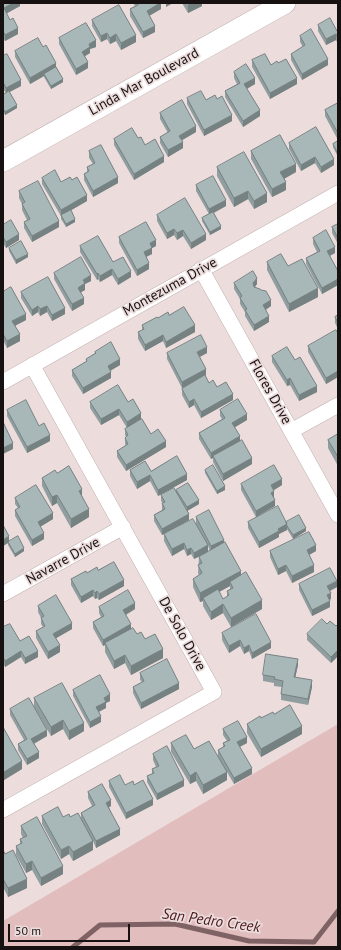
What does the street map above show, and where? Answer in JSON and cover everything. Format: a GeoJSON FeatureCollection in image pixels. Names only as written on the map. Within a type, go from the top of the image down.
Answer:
{"type":"FeatureCollection","features":[{"type":"Feature","properties":{"kind":"street","name":"Linda Mar Boulevard"},"geometry":{"type":"LineString","coordinates":[[3,161],[285,3]]}},
{"type":"Feature","properties":{"kind":"street","name":"Montezuma Drive"},"geometry":{"type":"LineString","coordinates":[[3,382],[338,193]]}},
{"type":"Feature","properties":{"kind":"street","name":"Flores Drive"},"geometry":{"type":"LineString","coordinates":[[201,269],[338,515]]}},
{"type":"Feature","properties":{"kind":"street","name":"De Solo Drive"},"geometry":{"type":"LineString","coordinates":[[3,810],[214,692],[32,365]]}},
{"type":"Feature","properties":{"kind":"street"},"geometry":{"type":"LineString","coordinates":[[291,431],[338,405]]}},
{"type":"Feature","properties":{"kind":"street","name":"Navarre Drive"},"geometry":{"type":"LineString","coordinates":[[3,594],[123,527]]}},
{"type":"Feature","properties":{"kind":"shaded area"},"geometry":{"type":"Polygon","coordinates":[[[338,724],[338,947],[3,947],[3,921],[338,724]]]}},
{"type":"Feature","properties":{"kind":"building"},"geometry":{"type":"Polygon","coordinates":[[[3,3],[13,3],[4,8],[10,20],[13,18],[18,28],[5,35],[3,31],[3,3]]]}},
{"type":"Feature","properties":{"kind":"building"},"geometry":{"type":"Polygon","coordinates":[[[137,3],[160,3],[147,11],[155,26],[143,32],[130,9],[138,5],[137,3]]]}},
{"type":"Feature","properties":{"kind":"building"},"geometry":{"type":"Polygon","coordinates":[[[119,5],[136,35],[121,43],[116,34],[110,38],[107,33],[101,36],[92,20],[119,5]]]}},
{"type":"Feature","properties":{"kind":"building"},"geometry":{"type":"Polygon","coordinates":[[[330,18],[337,31],[338,30],[338,38],[336,34],[326,39],[318,25],[330,18]]]}},
{"type":"Feature","properties":{"kind":"building"},"geometry":{"type":"Polygon","coordinates":[[[86,23],[96,40],[89,44],[90,47],[82,52],[88,62],[76,69],[59,38],[86,23]]]}},
{"type":"Feature","properties":{"kind":"building"},"geometry":{"type":"Polygon","coordinates":[[[311,29],[328,59],[302,74],[291,54],[305,45],[300,36],[311,29]]]}},
{"type":"Feature","properties":{"kind":"building"},"geometry":{"type":"Polygon","coordinates":[[[38,38],[43,47],[46,45],[56,63],[30,78],[15,51],[38,38]]]}},
{"type":"Feature","properties":{"kind":"building"},"geometry":{"type":"Polygon","coordinates":[[[7,54],[21,80],[6,88],[3,82],[3,56],[7,54]]]}},
{"type":"Feature","properties":{"kind":"building"},"geometry":{"type":"Polygon","coordinates":[[[265,54],[271,65],[277,61],[278,63],[286,59],[297,78],[270,93],[252,60],[265,54]]]}},
{"type":"Feature","properties":{"kind":"building"},"geometry":{"type":"Polygon","coordinates":[[[246,64],[255,78],[244,84],[260,110],[243,121],[225,91],[240,83],[234,72],[246,64]]]}},
{"type":"Feature","properties":{"kind":"building"},"geometry":{"type":"Polygon","coordinates":[[[56,67],[63,79],[51,86],[44,74],[56,67]]]}},
{"type":"Feature","properties":{"kind":"building"},"geometry":{"type":"Polygon","coordinates":[[[9,91],[17,105],[5,112],[3,108],[3,95],[9,91]]]}},
{"type":"Feature","properties":{"kind":"building"},"geometry":{"type":"Polygon","coordinates":[[[201,91],[206,100],[215,95],[217,99],[222,96],[232,115],[204,130],[187,98],[201,91]]]}},
{"type":"Feature","properties":{"kind":"building"},"geometry":{"type":"Polygon","coordinates":[[[182,100],[196,126],[179,136],[183,142],[168,150],[160,137],[170,131],[160,113],[182,100]]]}},
{"type":"Feature","properties":{"kind":"building"},"geometry":{"type":"Polygon","coordinates":[[[338,103],[338,133],[325,110],[338,103]]]}},
{"type":"Feature","properties":{"kind":"building"},"geometry":{"type":"Polygon","coordinates":[[[316,127],[334,159],[321,167],[315,157],[301,165],[289,143],[316,127]]]}},
{"type":"Feature","properties":{"kind":"building"},"geometry":{"type":"Polygon","coordinates":[[[132,128],[138,138],[141,137],[145,145],[155,139],[164,156],[134,174],[114,139],[132,128]]]}},
{"type":"Feature","properties":{"kind":"building"},"geometry":{"type":"Polygon","coordinates":[[[280,135],[296,164],[280,172],[286,182],[272,189],[251,151],[280,135]]]}},
{"type":"Feature","properties":{"kind":"building"},"geometry":{"type":"Polygon","coordinates":[[[338,141],[338,154],[333,144],[338,141]]]}},
{"type":"Feature","properties":{"kind":"building"},"geometry":{"type":"Polygon","coordinates":[[[101,145],[118,177],[93,191],[84,174],[89,171],[87,167],[95,163],[89,151],[101,145]]]}},
{"type":"Feature","properties":{"kind":"building"},"geometry":{"type":"Polygon","coordinates":[[[244,152],[267,193],[254,201],[248,191],[234,198],[217,167],[244,152]]]}},
{"type":"Feature","properties":{"kind":"building"},"geometry":{"type":"Polygon","coordinates":[[[55,170],[61,182],[70,177],[72,180],[77,177],[87,195],[61,210],[42,178],[55,170]]]}},
{"type":"Feature","properties":{"kind":"building"},"geometry":{"type":"Polygon","coordinates":[[[213,176],[226,200],[209,209],[196,185],[213,176]]]}},
{"type":"Feature","properties":{"kind":"building"},"geometry":{"type":"Polygon","coordinates":[[[38,181],[59,221],[32,236],[24,222],[30,219],[22,204],[25,202],[19,191],[38,181]]]}},
{"type":"Feature","properties":{"kind":"building"},"geometry":{"type":"Polygon","coordinates":[[[185,198],[206,234],[191,243],[183,230],[177,233],[174,229],[167,233],[157,215],[185,198]]]}},
{"type":"Feature","properties":{"kind":"building"},"geometry":{"type":"Polygon","coordinates":[[[71,210],[75,219],[66,224],[61,215],[71,210]]]}},
{"type":"Feature","properties":{"kind":"building"},"geometry":{"type":"Polygon","coordinates":[[[213,212],[221,226],[210,232],[202,218],[213,212]]]}},
{"type":"Feature","properties":{"kind":"building"},"geometry":{"type":"Polygon","coordinates":[[[11,220],[19,234],[6,242],[3,237],[3,225],[11,220]]]}},
{"type":"Feature","properties":{"kind":"building"},"geometry":{"type":"Polygon","coordinates":[[[146,222],[156,240],[150,243],[152,248],[144,252],[149,263],[137,270],[119,237],[146,222]]]}},
{"type":"Feature","properties":{"kind":"building"},"geometry":{"type":"Polygon","coordinates":[[[338,224],[338,238],[332,227],[338,224]]]}},
{"type":"Feature","properties":{"kind":"building"},"geometry":{"type":"Polygon","coordinates":[[[326,230],[335,247],[327,251],[338,271],[338,279],[322,288],[306,258],[320,251],[313,238],[326,230]]]}},
{"type":"Feature","properties":{"kind":"building"},"geometry":{"type":"Polygon","coordinates":[[[98,236],[113,262],[123,257],[131,271],[118,279],[112,269],[100,276],[98,273],[97,274],[80,246],[98,236]]]}},
{"type":"Feature","properties":{"kind":"building"},"geometry":{"type":"Polygon","coordinates":[[[21,241],[28,254],[16,260],[9,248],[21,241]]]}},
{"type":"Feature","properties":{"kind":"building"},"geometry":{"type":"Polygon","coordinates":[[[281,254],[288,266],[302,259],[318,288],[289,304],[267,262],[281,254]]]}},
{"type":"Feature","properties":{"kind":"building"},"geometry":{"type":"Polygon","coordinates":[[[81,257],[91,275],[83,280],[85,283],[78,288],[84,298],[72,304],[54,273],[81,257]]]}},
{"type":"Feature","properties":{"kind":"building"},"geometry":{"type":"Polygon","coordinates":[[[253,271],[257,278],[253,283],[254,287],[266,291],[271,300],[263,305],[269,316],[254,325],[245,310],[247,309],[240,298],[242,296],[234,283],[253,271]]]}},
{"type":"Feature","properties":{"kind":"building"},"geometry":{"type":"Polygon","coordinates":[[[48,277],[65,308],[52,315],[47,306],[40,309],[38,306],[32,310],[21,292],[48,277]]]}},
{"type":"Feature","properties":{"kind":"building"},"geometry":{"type":"Polygon","coordinates":[[[11,287],[26,314],[12,321],[20,334],[7,341],[3,334],[3,292],[11,287]]]}},
{"type":"Feature","properties":{"kind":"building"},"geometry":{"type":"Polygon","coordinates":[[[184,307],[195,325],[166,342],[163,335],[145,345],[138,332],[144,329],[142,325],[168,312],[169,315],[184,307]]]}},
{"type":"Feature","properties":{"kind":"building"},"geometry":{"type":"Polygon","coordinates":[[[338,315],[338,323],[335,317],[338,315]]]}},
{"type":"Feature","properties":{"kind":"building"},"geometry":{"type":"Polygon","coordinates":[[[336,330],[338,333],[338,371],[326,378],[308,346],[336,330]]]}},
{"type":"Feature","properties":{"kind":"building"},"geometry":{"type":"Polygon","coordinates":[[[201,335],[207,347],[197,352],[206,369],[182,382],[167,353],[201,335]]]}},
{"type":"Feature","properties":{"kind":"building"},"geometry":{"type":"Polygon","coordinates":[[[111,342],[120,359],[108,366],[111,372],[83,388],[72,370],[87,361],[86,359],[111,342]]]}},
{"type":"Feature","properties":{"kind":"building"},"geometry":{"type":"Polygon","coordinates":[[[287,347],[295,360],[300,357],[317,386],[299,395],[290,378],[287,380],[272,356],[287,347]]]}},
{"type":"Feature","properties":{"kind":"building"},"geometry":{"type":"Polygon","coordinates":[[[205,375],[209,383],[213,380],[217,387],[226,382],[233,394],[201,412],[194,399],[189,402],[182,389],[205,375]]]}},
{"type":"Feature","properties":{"kind":"building"},"geometry":{"type":"Polygon","coordinates":[[[118,385],[128,402],[133,399],[141,413],[127,422],[119,409],[101,419],[90,402],[118,385]]]}},
{"type":"Feature","properties":{"kind":"building"},"geometry":{"type":"Polygon","coordinates":[[[238,399],[247,414],[232,423],[240,436],[211,453],[199,433],[225,418],[220,410],[238,399]]]}},
{"type":"Feature","properties":{"kind":"building"},"geometry":{"type":"Polygon","coordinates":[[[26,400],[39,426],[44,423],[50,435],[27,447],[7,410],[26,400]]]}},
{"type":"Feature","properties":{"kind":"building"},"geometry":{"type":"Polygon","coordinates":[[[142,419],[151,434],[158,429],[166,441],[126,465],[117,451],[128,444],[125,438],[128,435],[125,429],[142,419]]]}},
{"type":"Feature","properties":{"kind":"building"},"geometry":{"type":"Polygon","coordinates":[[[3,422],[13,443],[3,448],[3,422]]]}},
{"type":"Feature","properties":{"kind":"building"},"geometry":{"type":"Polygon","coordinates":[[[338,434],[338,457],[328,440],[338,434]]]}},
{"type":"Feature","properties":{"kind":"building"},"geometry":{"type":"Polygon","coordinates":[[[242,440],[252,458],[223,474],[213,456],[242,440]]]}},
{"type":"Feature","properties":{"kind":"building"},"geometry":{"type":"Polygon","coordinates":[[[177,456],[187,474],[158,490],[150,475],[137,482],[130,470],[145,461],[151,471],[177,456]]]}},
{"type":"Feature","properties":{"kind":"building"},"geometry":{"type":"Polygon","coordinates":[[[213,465],[225,486],[217,491],[205,470],[213,465]]]}},
{"type":"Feature","properties":{"kind":"building"},"geometry":{"type":"Polygon","coordinates":[[[274,465],[282,479],[271,485],[274,491],[271,493],[275,500],[256,511],[241,484],[274,465]]]}},
{"type":"Feature","properties":{"kind":"building"},"geometry":{"type":"Polygon","coordinates":[[[69,466],[82,489],[79,491],[89,509],[71,519],[57,495],[52,497],[42,478],[55,470],[57,473],[69,466]]]}},
{"type":"Feature","properties":{"kind":"building"},"geometry":{"type":"Polygon","coordinates":[[[188,483],[199,500],[187,507],[176,490],[188,483]]]}},
{"type":"Feature","properties":{"kind":"building"},"geometry":{"type":"Polygon","coordinates":[[[36,485],[53,513],[38,522],[44,533],[32,540],[15,510],[20,507],[15,498],[36,485]]]}},
{"type":"Feature","properties":{"kind":"building"},"geometry":{"type":"Polygon","coordinates":[[[174,488],[189,514],[162,529],[154,515],[165,509],[162,503],[165,502],[161,495],[174,488]]]}},
{"type":"Feature","properties":{"kind":"building"},"geometry":{"type":"Polygon","coordinates":[[[278,506],[287,524],[278,529],[279,531],[259,542],[248,522],[278,506]]]}},
{"type":"Feature","properties":{"kind":"building"},"geometry":{"type":"Polygon","coordinates":[[[209,510],[224,540],[211,546],[196,517],[209,510]]]}},
{"type":"Feature","properties":{"kind":"building"},"geometry":{"type":"Polygon","coordinates":[[[299,515],[306,528],[293,535],[286,522],[299,515]]]}},
{"type":"Feature","properties":{"kind":"building"},"geometry":{"type":"Polygon","coordinates":[[[193,519],[208,545],[194,553],[191,548],[187,550],[184,543],[172,549],[164,534],[193,519]]]}},
{"type":"Feature","properties":{"kind":"building"},"geometry":{"type":"Polygon","coordinates":[[[3,525],[9,536],[3,540],[3,525]]]}},
{"type":"Feature","properties":{"kind":"building"},"geometry":{"type":"Polygon","coordinates":[[[309,532],[316,545],[307,550],[314,565],[292,576],[286,565],[278,569],[270,551],[309,532]]]}},
{"type":"Feature","properties":{"kind":"building"},"geometry":{"type":"Polygon","coordinates":[[[18,536],[24,548],[15,554],[8,542],[18,536]]]}},
{"type":"Feature","properties":{"kind":"building"},"geometry":{"type":"Polygon","coordinates":[[[225,542],[241,571],[200,593],[193,579],[202,573],[198,565],[202,563],[199,557],[225,542]]]}},
{"type":"Feature","properties":{"kind":"building"},"geometry":{"type":"Polygon","coordinates":[[[114,562],[124,580],[99,594],[97,591],[95,593],[93,590],[81,597],[71,579],[86,571],[87,573],[97,567],[98,570],[114,562]]]}},
{"type":"Feature","properties":{"kind":"building"},"geometry":{"type":"Polygon","coordinates":[[[330,568],[337,581],[327,586],[331,593],[327,595],[330,601],[312,610],[299,584],[330,568]]]}},
{"type":"Feature","properties":{"kind":"building"},"geometry":{"type":"Polygon","coordinates":[[[246,572],[262,600],[231,618],[223,604],[211,612],[203,598],[218,589],[223,599],[229,595],[227,591],[233,588],[230,582],[246,572]]]}},
{"type":"Feature","properties":{"kind":"building"},"geometry":{"type":"Polygon","coordinates":[[[128,590],[135,603],[123,610],[131,624],[103,640],[93,622],[104,616],[99,607],[128,590]]]}},
{"type":"Feature","properties":{"kind":"building"},"geometry":{"type":"Polygon","coordinates":[[[56,595],[72,623],[53,634],[60,645],[48,652],[36,631],[45,626],[41,618],[44,616],[38,606],[56,595]]]}},
{"type":"Feature","properties":{"kind":"building"},"geometry":{"type":"Polygon","coordinates":[[[256,614],[271,642],[252,653],[249,645],[244,648],[240,640],[229,646],[222,633],[256,614]]]}},
{"type":"Feature","properties":{"kind":"building"},"geometry":{"type":"Polygon","coordinates":[[[322,619],[327,624],[330,621],[336,626],[338,624],[338,650],[331,657],[307,634],[322,619]]]}},
{"type":"Feature","properties":{"kind":"building"},"geometry":{"type":"Polygon","coordinates":[[[10,624],[20,641],[29,636],[38,651],[25,658],[21,651],[5,661],[3,657],[3,627],[10,624]]]}},
{"type":"Feature","properties":{"kind":"building"},"geometry":{"type":"Polygon","coordinates":[[[133,628],[137,634],[141,632],[145,639],[155,634],[163,649],[131,666],[125,655],[114,661],[105,643],[133,628]]]}},
{"type":"Feature","properties":{"kind":"building"},"geometry":{"type":"Polygon","coordinates":[[[266,654],[298,659],[294,677],[312,680],[308,699],[281,694],[283,681],[274,679],[275,677],[263,675],[266,654]]]}},
{"type":"Feature","properties":{"kind":"building"},"geometry":{"type":"Polygon","coordinates":[[[167,659],[179,683],[141,703],[133,687],[144,681],[140,673],[167,659]]]}},
{"type":"Feature","properties":{"kind":"building"},"geometry":{"type":"Polygon","coordinates":[[[100,675],[110,694],[104,698],[106,702],[96,707],[101,716],[90,722],[73,690],[100,675]]]}},
{"type":"Feature","properties":{"kind":"building"},"geometry":{"type":"Polygon","coordinates":[[[62,683],[84,723],[69,731],[63,720],[51,727],[34,698],[62,683]]]}},
{"type":"Feature","properties":{"kind":"building"},"geometry":{"type":"Polygon","coordinates":[[[29,698],[47,730],[31,739],[39,752],[27,759],[18,744],[27,739],[10,709],[29,698]]]}},
{"type":"Feature","properties":{"kind":"building"},"geometry":{"type":"Polygon","coordinates":[[[290,705],[302,726],[261,749],[247,724],[260,716],[261,718],[273,712],[274,714],[290,705]]]}},
{"type":"Feature","properties":{"kind":"building"},"geometry":{"type":"Polygon","coordinates":[[[238,721],[247,737],[237,742],[252,768],[234,778],[218,750],[225,746],[223,743],[230,740],[223,729],[238,721]]]}},
{"type":"Feature","properties":{"kind":"building"},"geometry":{"type":"Polygon","coordinates":[[[3,727],[22,761],[4,772],[3,770],[3,727]]]}},
{"type":"Feature","properties":{"kind":"building"},"geometry":{"type":"Polygon","coordinates":[[[186,735],[194,749],[209,741],[227,772],[203,785],[196,772],[190,776],[171,743],[186,735]]]}},
{"type":"Feature","properties":{"kind":"building"},"geometry":{"type":"Polygon","coordinates":[[[167,746],[184,780],[157,794],[147,776],[154,773],[152,769],[159,766],[153,754],[167,746]]]}},
{"type":"Feature","properties":{"kind":"building"},"geometry":{"type":"Polygon","coordinates":[[[120,775],[125,785],[133,781],[134,785],[143,780],[153,799],[126,813],[109,781],[120,775]]]}},
{"type":"Feature","properties":{"kind":"building"},"geometry":{"type":"Polygon","coordinates":[[[102,784],[111,800],[106,803],[120,829],[96,841],[81,813],[95,805],[88,792],[102,784]]]}},
{"type":"Feature","properties":{"kind":"building"},"geometry":{"type":"Polygon","coordinates":[[[58,807],[63,817],[69,814],[70,817],[78,813],[93,841],[73,852],[69,846],[61,850],[42,816],[58,807]]]}},
{"type":"Feature","properties":{"kind":"building"},"geometry":{"type":"Polygon","coordinates":[[[37,817],[63,866],[41,878],[32,861],[26,864],[16,846],[22,843],[20,839],[27,836],[21,826],[37,817]]]}},
{"type":"Feature","properties":{"kind":"building"},"geometry":{"type":"Polygon","coordinates":[[[3,850],[5,854],[13,850],[27,879],[8,888],[3,879],[3,850]]]}},
{"type":"Feature","properties":{"kind":"waterway","name":"San Pedro Creek"},"geometry":{"type":"LineString","coordinates":[[73,947],[100,925],[175,924],[249,941],[314,942],[338,911]]}}]}
